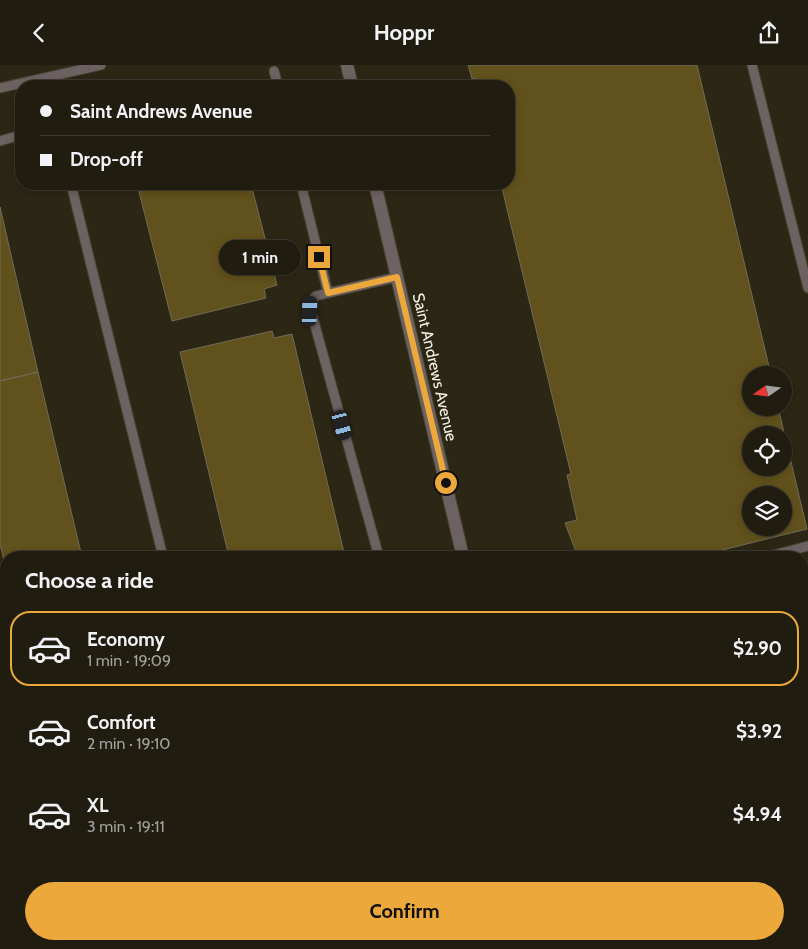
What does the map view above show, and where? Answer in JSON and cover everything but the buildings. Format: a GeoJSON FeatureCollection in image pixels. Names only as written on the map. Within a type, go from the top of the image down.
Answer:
{"type":"FeatureCollection","features":[{"type":"Feature","properties":{"kind":"street"},"geometry":{"type":"LineString","coordinates":[[347,65],[351,80]]}},
{"type":"Feature","properties":{"kind":"street","name":"Saint Andrews Avenue"},"geometry":{"type":"LineString","coordinates":[[376,190],[462,551]]}},
{"type":"Feature","properties":{"kind":"lane"},"geometry":{"type":"LineString","coordinates":[[35,80],[102,65]]}},
{"type":"Feature","properties":{"kind":"lane"},"geometry":{"type":"LineString","coordinates":[[752,65],[808,288]]}},
{"type":"Feature","properties":{"kind":"lane"},"geometry":{"type":"LineString","coordinates":[[274,71],[276,80]]}},
{"type":"Feature","properties":{"kind":"lane"},"geometry":{"type":"LineString","coordinates":[[0,88],[15,85]]}},
{"type":"Feature","properties":{"kind":"lane"},"geometry":{"type":"LineString","coordinates":[[0,141],[15,137]]}},
{"type":"Feature","properties":{"kind":"lane"},"geometry":{"type":"LineString","coordinates":[[72,190],[162,551]]}},
{"type":"Feature","properties":{"kind":"lane"},"geometry":{"type":"LineString","coordinates":[[302,190],[328,293]]}},
{"type":"Feature","properties":{"kind":"lane"},"geometry":{"type":"LineString","coordinates":[[377,551],[310,311],[311,301],[316,296],[397,277]]}},
{"type":"Feature","properties":{"kind":"lane"},"geometry":{"type":"LineString","coordinates":[[791,551],[808,547]]}},
{"type":"Feature","properties":{"kind":"route"},"geometry":{"type":"LineString","coordinates":[[319,257],[328,293],[397,277],[446,483]]}}]}
